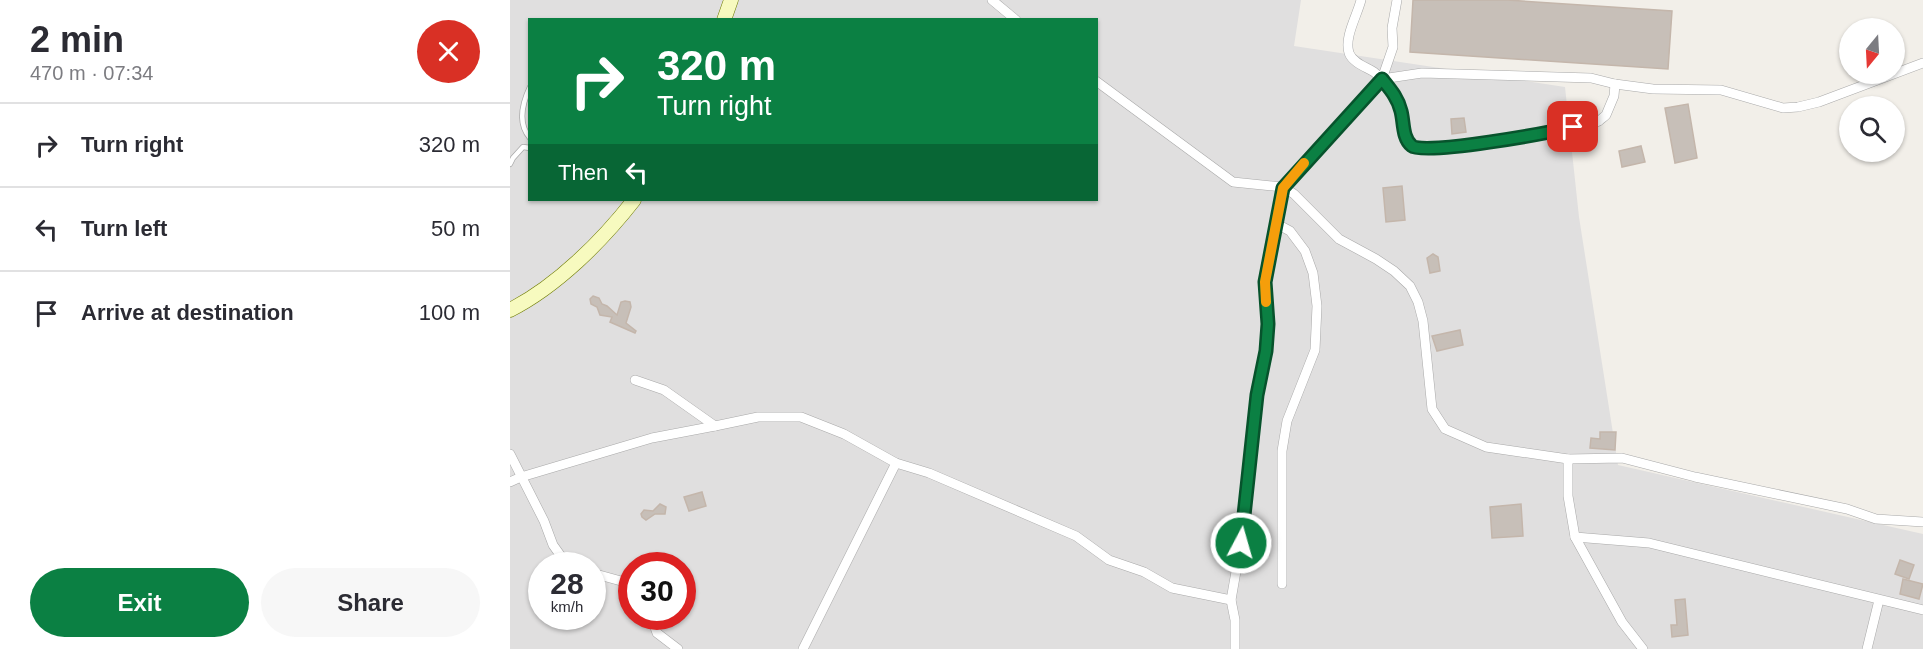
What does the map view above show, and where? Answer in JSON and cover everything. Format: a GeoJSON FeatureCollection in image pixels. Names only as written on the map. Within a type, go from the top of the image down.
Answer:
{"type":"FeatureCollection","features":[{"type":"Feature","properties":{"kind":"main road"},"geometry":{"type":"LineString","coordinates":[[725,18],[731,0]]}},
{"type":"Feature","properties":{"kind":"main road"},"geometry":{"type":"LineString","coordinates":[[510,310],[558,278],[613,227],[633,201]]}},
{"type":"Feature","properties":{"kind":"street"},"geometry":{"type":"LineString","coordinates":[[992,0],[1014,18]]}},
{"type":"Feature","properties":{"kind":"street"},"geometry":{"type":"LineString","coordinates":[[1361,0],[1348,43],[1350,54],[1355,61],[1382,79],[1396,97],[1406,137],[1410,145],[1416,148],[1427,149],[1555,131],[1600,120],[1606,116],[1610,108],[1615,84]]}},
{"type":"Feature","properties":{"kind":"street"},"geometry":{"type":"LineString","coordinates":[[1235,649],[1235,620],[1231,600],[1241,543],[1257,395],[1266,351],[1268,324],[1265,282],[1283,188],[1382,79],[1393,47],[1392,28],[1397,0]]}},
{"type":"Feature","properties":{"kind":"street"},"geometry":{"type":"LineString","coordinates":[[1382,79],[1422,73],[1591,78],[1653,89],[1721,90],[1783,108],[1798,107],[1828,99],[1923,63]]}},
{"type":"Feature","properties":{"kind":"street"},"geometry":{"type":"LineString","coordinates":[[1098,83],[1233,182],[1283,188],[1294,194],[1339,239],[1376,259],[1410,286],[1418,302],[1423,321],[1432,409],[1444,429],[1486,447],[1568,459],[1622,458],[1695,477],[1847,509],[1876,519],[1923,522]]}},
{"type":"Feature","properties":{"kind":"street"},"geometry":{"type":"LineString","coordinates":[[1277,224],[1290,231],[1305,251],[1313,273],[1317,317],[1315,350],[1287,421],[1282,451],[1282,584]]}},
{"type":"Feature","properties":{"kind":"street"},"geometry":{"type":"LineString","coordinates":[[635,380],[664,390],[715,426]]}},
{"type":"Feature","properties":{"kind":"street"},"geometry":{"type":"LineString","coordinates":[[510,482],[652,438],[758,417],[801,417],[844,434],[896,463],[929,473],[1076,536],[1109,560],[1144,572],[1173,588],[1231,600]]}},
{"type":"Feature","properties":{"kind":"street"},"geometry":{"type":"LineString","coordinates":[[510,454],[558,552]]}},
{"type":"Feature","properties":{"kind":"street"},"geometry":{"type":"LineString","coordinates":[[1568,459],[1568,496],[1575,537],[1622,621],[1642,649]]}},
{"type":"Feature","properties":{"kind":"street"},"geometry":{"type":"LineString","coordinates":[[803,649],[896,463]]}},
{"type":"Feature","properties":{"kind":"street"},"geometry":{"type":"LineString","coordinates":[[1575,537],[1649,543],[1923,610]]}},
{"type":"Feature","properties":{"kind":"street"},"geometry":{"type":"LineString","coordinates":[[1867,649],[1879,600]]}},
{"type":"Feature","properties":{"kind":"street"},"geometry":{"type":"LineString","coordinates":[[656,630],[678,649]]}},
{"type":"Feature","properties":{"kind":"lane"},"geometry":{"type":"LineString","coordinates":[[528,91],[521,119],[528,136]]}},
{"type":"Feature","properties":{"kind":"lane"},"geometry":{"type":"LineString","coordinates":[[510,164],[523,147],[528,148]]}},
{"type":"Feature","properties":{"kind":"shaded area"},"geometry":{"type":"Polygon","coordinates":[[[510,0],[1301,0],[1294,46],[1565,87],[1579,217],[1618,465],[1923,534],[1923,649],[510,649],[510,0]]]}},
{"type":"Feature","properties":{"kind":"building"},"geometry":{"type":"Polygon","coordinates":[[[1413,0],[1507,0],[1672,11],[1668,69],[1410,52],[1413,0]]]}},
{"type":"Feature","properties":{"kind":"building"},"geometry":{"type":"Polygon","coordinates":[[[1688,104],[1697,158],[1675,163],[1665,108],[1688,104]]]}},
{"type":"Feature","properties":{"kind":"building"},"geometry":{"type":"Polygon","coordinates":[[[1464,118],[1466,132],[1452,134],[1451,119],[1464,118]]]}},
{"type":"Feature","properties":{"kind":"building"},"geometry":{"type":"Polygon","coordinates":[[[1641,146],[1645,162],[1622,167],[1619,151],[1641,146]]]}},
{"type":"Feature","properties":{"kind":"building"},"geometry":{"type":"Polygon","coordinates":[[[1402,186],[1405,220],[1386,222],[1383,188],[1402,186]]]}},
{"type":"Feature","properties":{"kind":"building"},"geometry":{"type":"Polygon","coordinates":[[[1433,254],[1438,257],[1440,271],[1430,273],[1427,258],[1433,254]]]}},
{"type":"Feature","properties":{"kind":"building"},"geometry":{"type":"Polygon","coordinates":[[[593,296],[599,298],[602,304],[617,315],[621,302],[630,302],[631,307],[626,323],[636,331],[635,333],[610,322],[612,317],[600,315],[597,307],[591,304],[590,299],[593,296]]]}},
{"type":"Feature","properties":{"kind":"building"},"geometry":{"type":"Polygon","coordinates":[[[1460,330],[1463,345],[1437,351],[1432,336],[1460,330]]]}},
{"type":"Feature","properties":{"kind":"building"},"geometry":{"type":"Polygon","coordinates":[[[1600,432],[1616,432],[1615,450],[1590,448],[1591,438],[1600,439],[1600,432]]]}},
{"type":"Feature","properties":{"kind":"building"},"geometry":{"type":"Polygon","coordinates":[[[702,492],[706,506],[689,511],[684,497],[702,492]]]}},
{"type":"Feature","properties":{"kind":"building"},"geometry":{"type":"Polygon","coordinates":[[[660,504],[666,507],[665,514],[655,514],[646,520],[642,517],[644,510],[653,511],[660,504]]]}},
{"type":"Feature","properties":{"kind":"building"},"geometry":{"type":"Polygon","coordinates":[[[1521,504],[1523,536],[1492,538],[1490,507],[1521,504]]]}},
{"type":"Feature","properties":{"kind":"building"},"geometry":{"type":"Polygon","coordinates":[[[1900,560],[1914,565],[1909,579],[1895,574],[1900,560]]]}},
{"type":"Feature","properties":{"kind":"building"},"geometry":{"type":"Polygon","coordinates":[[[1903,579],[1923,584],[1919,599],[1900,594],[1903,579]]]}},
{"type":"Feature","properties":{"kind":"building"},"geometry":{"type":"Polygon","coordinates":[[[1685,599],[1688,635],[1672,637],[1671,625],[1677,625],[1675,600],[1685,599]]]}},
{"type":"Feature","properties":{"kind":"slow traffic"},"geometry":{"type":"LineString","coordinates":[[1266,302],[1265,282],[1283,188],[1304,163]]}},
{"type":"Feature","properties":{"kind":"route"},"geometry":{"type":"LineString","coordinates":[[1241,543],[1257,395],[1266,351],[1268,324],[1265,282],[1283,188],[1382,79],[1396,97],[1406,137],[1410,145],[1416,148],[1444,148],[1573,127]]}}]}
